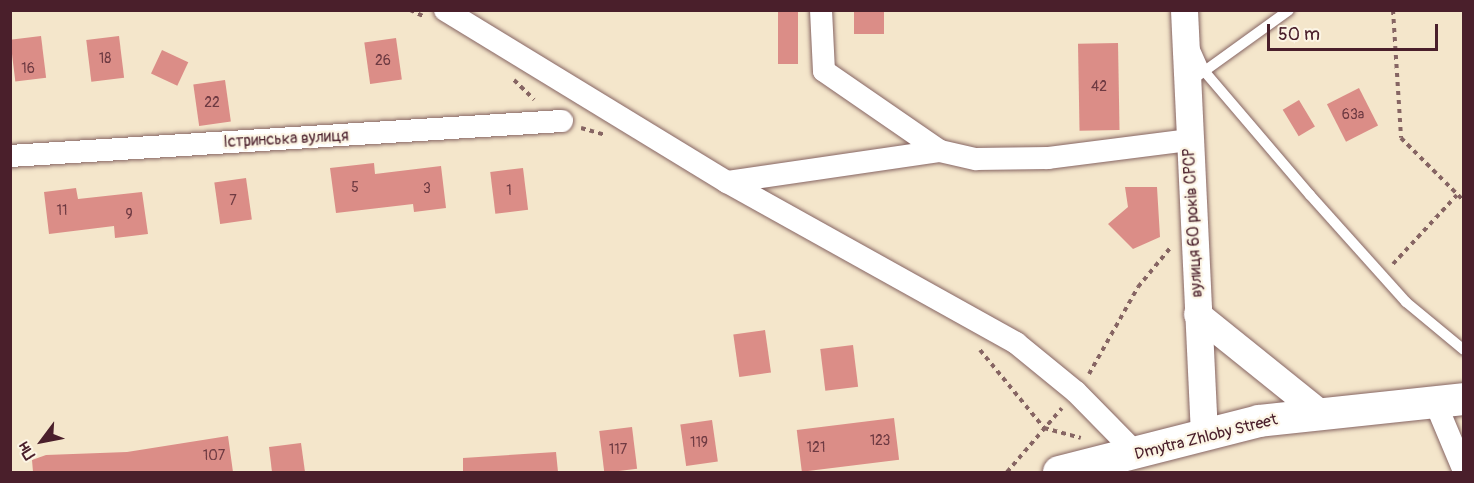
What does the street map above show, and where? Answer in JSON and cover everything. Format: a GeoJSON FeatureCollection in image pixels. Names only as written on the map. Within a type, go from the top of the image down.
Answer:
{"type":"FeatureCollection","features":[{"type":"Feature","properties":{"kind":"main road","name":"Dmytra Zhloby Street"},"geometry":{"type":"LineString","coordinates":[[1059,472],[1204,436],[1319,412],[1449,400]]}},
{"type":"Feature","properties":{"kind":"street"},"geometry":{"type":"LineString","coordinates":[[445,10],[727,182],[1016,343],[1076,392],[1137,454]]}},
{"type":"Feature","properties":{"kind":"street"},"geometry":{"type":"LineString","coordinates":[[821,10],[824,71],[940,151]]}},
{"type":"Feature","properties":{"kind":"street","name":"вулиця 60 років СРСР"},"geometry":{"type":"LineString","coordinates":[[1184,16],[1196,77],[1189,140],[1204,436]]}},
{"type":"Feature","properties":{"kind":"street","name":"Істринська вулиця"},"geometry":{"type":"LineString","coordinates":[[10,156],[562,121]]}},
{"type":"Feature","properties":{"kind":"street"},"geometry":{"type":"LineString","coordinates":[[727,182],[940,151],[976,159],[1048,158],[1189,140]]}},
{"type":"Feature","properties":{"kind":"street"},"geometry":{"type":"LineString","coordinates":[[1197,314],[1319,412]]}},
{"type":"Feature","properties":{"kind":"street"},"geometry":{"type":"LineString","coordinates":[[1449,400],[1464,471]]}},
{"type":"Feature","properties":{"kind":"lane"},"geometry":{"type":"LineString","coordinates":[[1286,11],[1196,77],[1382,276],[1464,350]]}},
{"type":"Feature","properties":{"kind":"path"},"geometry":{"type":"LineString","coordinates":[[1393,10],[1401,138],[1464,201]]}},
{"type":"Feature","properties":{"kind":"path"},"geometry":{"type":"LineString","coordinates":[[1382,276],[1457,195]]}},
{"type":"Feature","properties":{"kind":"path"},"geometry":{"type":"LineString","coordinates":[[1007,472],[1076,392],[1138,287],[1193,222]]}},
{"type":"Feature","properties":{"kind":"building"},"geometry":{"type":"Polygon","coordinates":[[[778,10],[798,10],[798,64],[778,64],[778,10]]]}},
{"type":"Feature","properties":{"kind":"building"},"geometry":{"type":"Polygon","coordinates":[[[854,10],[884,10],[884,34],[854,34],[854,10]]]}},
{"type":"Feature","properties":{"kind":"building"},"geometry":{"type":"Polygon","coordinates":[[[41,36],[46,78],[15,81],[10,40],[41,36]]]}},
{"type":"Feature","properties":{"kind":"building"},"geometry":{"type":"Polygon","coordinates":[[[119,36],[124,78],[91,82],[86,40],[119,36]]]}},
{"type":"Feature","properties":{"kind":"building"},"geometry":{"type":"Polygon","coordinates":[[[396,38],[402,80],[370,84],[364,42],[396,38]]]}},
{"type":"Feature","properties":{"kind":"building"},"geometry":{"type":"Polygon","coordinates":[[[1118,43],[1120,130],[1080,131],[1078,44],[1118,43]]]}},
{"type":"Feature","properties":{"kind":"building"},"geometry":{"type":"Polygon","coordinates":[[[162,50],[188,62],[177,86],[151,74],[162,50]]]}},
{"type":"Feature","properties":{"kind":"building"},"geometry":{"type":"Polygon","coordinates":[[[225,80],[231,122],[199,126],[193,84],[225,80]]]}},
{"type":"Feature","properties":{"kind":"building"},"geometry":{"type":"Polygon","coordinates":[[[1359,88],[1378,125],[1346,142],[1327,104],[1359,88]]]}},
{"type":"Feature","properties":{"kind":"building"},"geometry":{"type":"Polygon","coordinates":[[[1299,100],[1315,127],[1299,136],[1283,110],[1299,100]]]}},
{"type":"Feature","properties":{"kind":"building"},"geometry":{"type":"Polygon","coordinates":[[[374,163],[375,174],[441,166],[446,208],[414,212],[413,204],[336,213],[330,168],[374,163]]]}},
{"type":"Feature","properties":{"kind":"building"},"geometry":{"type":"Polygon","coordinates":[[[523,168],[528,210],[495,214],[490,172],[523,168]]]}},
{"type":"Feature","properties":{"kind":"building"},"geometry":{"type":"Polygon","coordinates":[[[246,178],[252,220],[220,224],[214,182],[246,178]]]}},
{"type":"Feature","properties":{"kind":"building"},"geometry":{"type":"Polygon","coordinates":[[[1125,187],[1157,187],[1160,237],[1133,249],[1108,224],[1128,207],[1125,187]]]}},
{"type":"Feature","properties":{"kind":"building"},"geometry":{"type":"Polygon","coordinates":[[[76,188],[78,199],[142,192],[148,234],[115,238],[114,226],[49,234],[44,192],[76,188]]]}},
{"type":"Feature","properties":{"kind":"building"},"geometry":{"type":"Polygon","coordinates":[[[765,330],[771,373],[739,377],[733,334],[765,330]]]}},
{"type":"Feature","properties":{"kind":"building"},"geometry":{"type":"Polygon","coordinates":[[[853,345],[858,387],[825,391],[820,349],[853,345]]]}},
{"type":"Feature","properties":{"kind":"building"},"geometry":{"type":"Polygon","coordinates":[[[894,418],[899,460],[802,472],[797,430],[894,418]]]}},
{"type":"Feature","properties":{"kind":"building"},"geometry":{"type":"Polygon","coordinates":[[[712,420],[718,462],[686,466],[680,424],[712,420]]]}},
{"type":"Feature","properties":{"kind":"building"},"geometry":{"type":"Polygon","coordinates":[[[632,427],[637,469],[604,472],[599,431],[632,427]]]}},
{"type":"Feature","properties":{"kind":"building"},"geometry":{"type":"Polygon","coordinates":[[[228,436],[233,472],[33,472],[32,460],[46,455],[127,452],[228,436]]]}},
{"type":"Feature","properties":{"kind":"building"},"geometry":{"type":"Polygon","coordinates":[[[301,443],[305,472],[272,472],[269,447],[301,443]]]}},
{"type":"Feature","properties":{"kind":"building"},"geometry":{"type":"Polygon","coordinates":[[[556,452],[558,472],[463,472],[463,458],[556,452]]]}}]}
